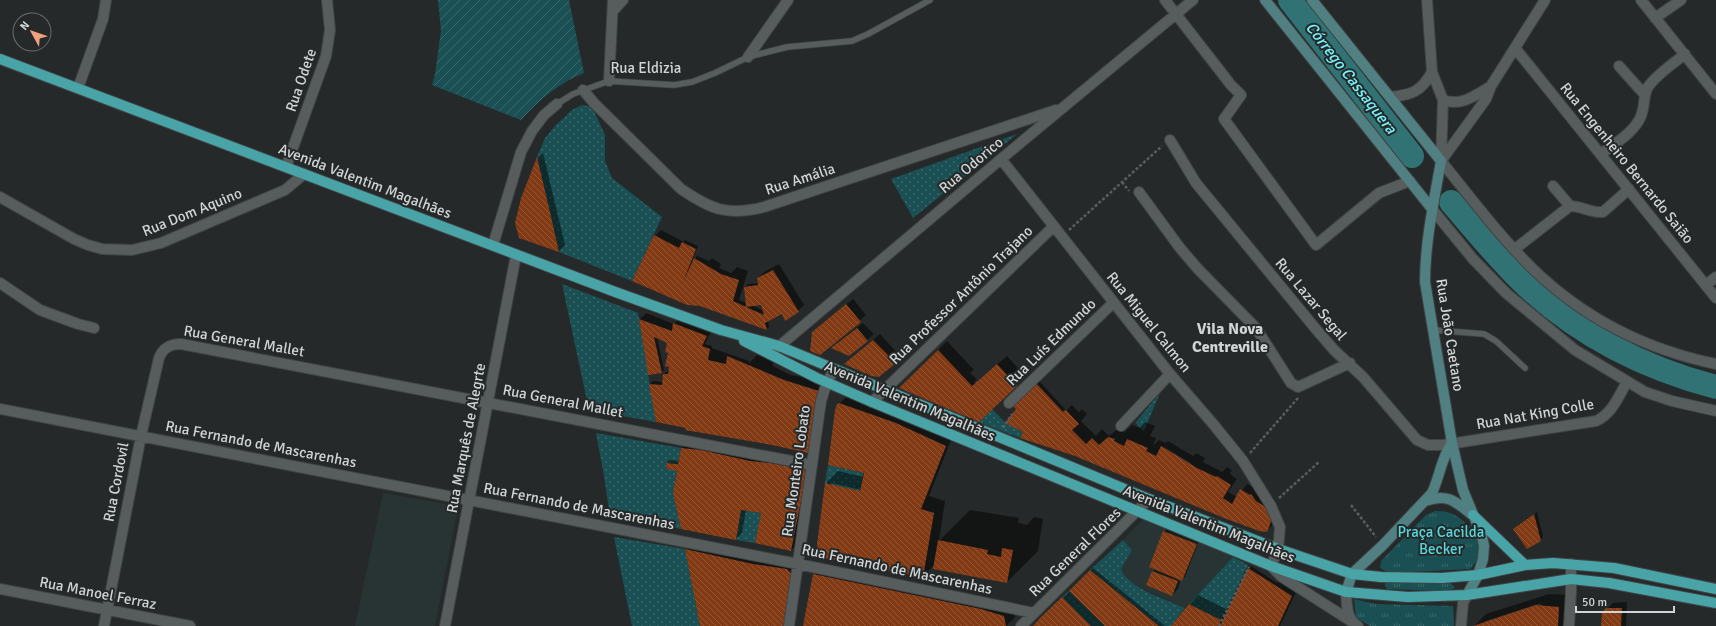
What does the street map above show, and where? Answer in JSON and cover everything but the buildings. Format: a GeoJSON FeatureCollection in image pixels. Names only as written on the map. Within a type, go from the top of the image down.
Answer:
{"type":"FeatureCollection","features":[{"type":"Feature","properties":{"kind":"main road"},"geometry":{"type":"LineString","coordinates":[[1265,0],[1432,209]]}},
{"type":"Feature","properties":{"kind":"main road"},"geometry":{"type":"LineString","coordinates":[[1312,0],[1441,161]]}},
{"type":"Feature","properties":{"kind":"main road","name":"Avenida Valentim Magalhães"},"geometry":{"type":"LineString","coordinates":[[0,59],[516,255],[721,330],[779,346],[1149,499],[1278,549],[1352,574],[1380,577],[1442,578],[1478,575],[1525,566],[1553,563],[1614,568],[1716,589]]}},
{"type":"Feature","properties":{"kind":"main road","name":"Rua João Caetano"},"geometry":{"type":"LineString","coordinates":[[1441,161],[1432,209],[1425,276],[1452,443],[1463,490],[1482,536],[1484,546],[1483,559],[1478,575],[1467,595]]}},
{"type":"Feature","properties":{"kind":"main road","name":"Avenida Valentim Magalhães"},"geometry":{"type":"LineString","coordinates":[[721,330],[827,382],[872,402],[1253,559],[1346,592],[1408,597],[1467,595],[1571,579],[1609,583],[1716,603]]}},
{"type":"Feature","properties":{"kind":"main road"},"geometry":{"type":"LineString","coordinates":[[1346,592],[1352,574],[1383,545],[1425,501],[1436,485],[1444,457],[1452,443]]}},
{"type":"Feature","properties":{"kind":"main road"},"geometry":{"type":"LineString","coordinates":[[1425,501],[1436,497],[1442,497],[1458,503],[1473,515],[1525,566]]}},
{"type":"Feature","properties":{"kind":"street"},"geometry":{"type":"LineString","coordinates":[[78,88],[103,19],[106,0]]}},
{"type":"Feature","properties":{"kind":"street","name":"Rua Odete"},"geometry":{"type":"LineString","coordinates":[[286,167],[326,56],[330,30],[327,0]]}},
{"type":"Feature","properties":{"kind":"street"},"geometry":{"type":"LineString","coordinates":[[609,81],[613,0]]}},
{"type":"Feature","properties":{"kind":"street"},"geometry":{"type":"LineString","coordinates":[[613,11],[623,0]]}},
{"type":"Feature","properties":{"kind":"street"},"geometry":{"type":"LineString","coordinates":[[748,57],[788,0]]}},
{"type":"Feature","properties":{"kind":"street"},"geometry":{"type":"LineString","coordinates":[[1165,0],[1231,85],[1241,95],[1224,119],[1316,245],[1379,193],[1410,181]]}},
{"type":"Feature","properties":{"kind":"street","name":"Rua Odorico"},"geometry":{"type":"LineString","coordinates":[[770,354],[1001,159],[1193,0]]}},
{"type":"Feature","properties":{"kind":"street"},"geometry":{"type":"LineString","coordinates":[[1427,0],[1432,72],[1443,100],[1441,161],[1515,249],[1557,290],[1608,325],[1661,350],[1687,358],[1716,364]]}},
{"type":"Feature","properties":{"kind":"street"},"geometry":{"type":"LineString","coordinates":[[1441,161],[1486,99],[1491,86],[1544,0]]}},
{"type":"Feature","properties":{"kind":"street"},"geometry":{"type":"LineString","coordinates":[[1641,0],[1716,94]]}},
{"type":"Feature","properties":{"kind":"street"},"geometry":{"type":"LineString","coordinates":[[1656,18],[1681,0]]}},
{"type":"Feature","properties":{"kind":"street","name":"Rua Engenheiro Bernardo Saião"},"geometry":{"type":"LineString","coordinates":[[1515,48],[1716,298]]}},
{"type":"Feature","properties":{"kind":"street"},"geometry":{"type":"LineString","coordinates":[[1601,154],[1630,131],[1640,118],[1644,105],[1644,94],[1652,81],[1685,54]]}},
{"type":"Feature","properties":{"kind":"street"},"geometry":{"type":"LineString","coordinates":[[1619,66],[1644,94]]}},
{"type":"Feature","properties":{"kind":"street"},"geometry":{"type":"LineString","coordinates":[[1390,97],[1404,96],[1420,89],[1426,83],[1432,72]]}},
{"type":"Feature","properties":{"kind":"street"},"geometry":{"type":"LineString","coordinates":[[1443,100],[1454,103],[1462,102],[1491,86]]}},
{"type":"Feature","properties":{"kind":"street","name":"Rua Amália"},"geometry":{"type":"LineString","coordinates":[[583,90],[594,103],[681,189],[697,200],[716,209],[732,212],[748,211],[764,207],[1063,108]]}},
{"type":"Feature","properties":{"kind":"street","name":"Rua Eldizia"},"geometry":{"type":"LineString","coordinates":[[493,245],[521,152],[532,130],[544,115],[557,104]]}},
{"type":"Feature","properties":{"kind":"street","name":"Rua Lazar Segal"},"geometry":{"type":"LineString","coordinates":[[1170,140],[1196,183],[1334,350],[1350,363],[1417,440],[1428,446],[1452,443]]}},
{"type":"Feature","properties":{"kind":"street","name":"Rua Miguel Calmon"},"geometry":{"type":"LineString","coordinates":[[1001,159],[1113,303],[1243,461],[1271,506],[1280,528],[1278,549],[1271,566]]}},
{"type":"Feature","properties":{"kind":"street","name":"Rua Dom Aquino"},"geometry":{"type":"LineString","coordinates":[[0,197],[74,239],[88,245],[102,249],[132,250],[161,243],[285,190],[304,174]]}},
{"type":"Feature","properties":{"kind":"street"},"geometry":{"type":"LineString","coordinates":[[1553,186],[1570,206]]}},
{"type":"Feature","properties":{"kind":"street"},"geometry":{"type":"LineString","coordinates":[[1515,249],[1570,206],[1575,206],[1591,212],[1602,212],[1629,189]]}},
{"type":"Feature","properties":{"kind":"street"},"geometry":{"type":"LineString","coordinates":[[1139,192],[1180,248],[1198,269],[1256,328],[1294,386],[1298,387],[1350,363]]}},
{"type":"Feature","properties":{"kind":"street"},"geometry":{"type":"LineString","coordinates":[[1432,209],[1478,265],[1506,293],[1576,350],[1645,392],[1665,399],[1716,411]]}},
{"type":"Feature","properties":{"kind":"street","name":"Rua Professor Antônio Trajano"},"geometry":{"type":"LineString","coordinates":[[872,402],[1054,226]]}},
{"type":"Feature","properties":{"kind":"street","name":"Rua Marquês de Alegrte"},"geometry":{"type":"LineString","coordinates":[[445,626],[516,255]]}},
{"type":"Feature","properties":{"kind":"street"},"geometry":{"type":"LineString","coordinates":[[1706,285],[1716,277]]}},
{"type":"Feature","properties":{"kind":"street"},"geometry":{"type":"LineString","coordinates":[[0,283],[40,310],[78,324],[94,328]]}},
{"type":"Feature","properties":{"kind":"street","name":"Rua Luís Edmundo"},"geometry":{"type":"LineString","coordinates":[[1013,406],[1113,303]]}},
{"type":"Feature","properties":{"kind":"street","name":"Rua General Mallet"},"geometry":{"type":"LineString","coordinates":[[166,347],[174,344],[181,344],[812,464]]}},
{"type":"Feature","properties":{"kind":"street","name":"Rua Cordovil"},"geometry":{"type":"LineString","coordinates":[[104,626],[141,436],[159,358],[166,347]]}},
{"type":"Feature","properties":{"kind":"street","name":"Rua Monteiro Lobato"},"geometry":{"type":"LineString","coordinates":[[789,626],[821,401],[827,382],[834,370]]}},
{"type":"Feature","properties":{"kind":"street"},"geometry":{"type":"LineString","coordinates":[[1121,426],[1170,374]]}},
{"type":"Feature","properties":{"kind":"street","name":"Rua Nat King Colle"},"geometry":{"type":"LineString","coordinates":[[1452,443],[1596,421],[1610,412],[1627,382]]}},
{"type":"Feature","properties":{"kind":"street","name":"Rua Fernando de Mascarenhas"},"geometry":{"type":"LineString","coordinates":[[0,409],[469,499],[798,564],[1034,613]]}},
{"type":"Feature","properties":{"kind":"street","name":"Rua General Flores"},"geometry":{"type":"LineString","coordinates":[[1021,626],[1138,512],[1149,499]]}},
{"type":"Feature","properties":{"kind":"street"},"geometry":{"type":"LineString","coordinates":[[1569,626],[1571,564]]}},
{"type":"Feature","properties":{"kind":"street"},"geometry":{"type":"LineString","coordinates":[[1271,566],[1282,577],[1356,625]]}},
{"type":"Feature","properties":{"kind":"street","name":"Rua Manoel Ferraz"},"geometry":{"type":"LineString","coordinates":[[0,589],[190,626]]}},
{"type":"Feature","properties":{"kind":"street"},"geometry":{"type":"LineString","coordinates":[[1346,592],[1349,616],[1356,625]]}},
{"type":"Feature","properties":{"kind":"street"},"geometry":{"type":"LineString","coordinates":[[1461,626],[1463,603],[1467,595]]}},
{"type":"Feature","properties":{"kind":"lane","name":"Rua Eldizia"},"geometry":{"type":"LineString","coordinates":[[557,104],[573,94],[609,81],[674,85],[716,74],[748,57],[787,47],[852,41],[868,34],[930,0]]}},
{"type":"Feature","properties":{"kind":"lane"},"geometry":{"type":"LineString","coordinates":[[1434,330],[1484,334],[1496,341],[1525,368]]}},
{"type":"Feature","properties":{"kind":"path"},"geometry":{"type":"LineString","coordinates":[[1062,237],[1170,140]]}},
{"type":"Feature","properties":{"kind":"path"},"geometry":{"type":"LineString","coordinates":[[1243,461],[1299,398],[1306,383]]}},
{"type":"Feature","properties":{"kind":"path"},"geometry":{"type":"LineString","coordinates":[[999,437],[1013,406]]}},
{"type":"Feature","properties":{"kind":"path"},"geometry":{"type":"LineString","coordinates":[[1271,506],[1318,462]]}},
{"type":"Feature","properties":{"kind":"path"},"geometry":{"type":"LineString","coordinates":[[1351,505],[1383,545]]}},
{"type":"Feature","properties":{"kind":"path"},"geometry":{"type":"LineString","coordinates":[[1219,626],[1253,559]]}},
{"type":"Feature","properties":{"kind":"shaded area"},"geometry":{"type":"Polygon","coordinates":[[[383,493],[451,505],[457,513],[435,626],[355,626],[383,493]]]}},
{"type":"Feature","properties":{"kind":"shaded area"},"geometry":{"type":"Polygon","coordinates":[[[1143,519],[1220,550],[1233,557],[1185,608],[1131,583],[1122,574],[1121,569],[1132,550],[1123,540],[1143,519]]]}},
{"type":"Feature","properties":{"kind":"green space"},"geometry":{"type":"Polygon","coordinates":[[[438,0],[569,0],[584,73],[558,87],[521,120],[432,85],[441,31],[438,0]]]}},
{"type":"Feature","properties":{"kind":"green space"},"geometry":{"type":"Polygon","coordinates":[[[582,105],[592,107],[605,135],[605,161],[612,178],[662,217],[632,281],[559,252],[537,157],[545,138],[556,125],[572,110],[582,105]]]}},
{"type":"Feature","properties":{"kind":"green space"},"geometry":{"type":"Polygon","coordinates":[[[1017,134],[913,218],[891,179],[1017,134]]]}},
{"type":"Feature","properties":{"kind":"green space"},"geometry":{"type":"Polygon","coordinates":[[[562,284],[638,313],[656,422],[589,410],[562,284]]]}},
{"type":"Feature","properties":{"kind":"green space"},"geometry":{"type":"Polygon","coordinates":[[[1160,393],[1144,431],[1135,423],[1160,393]]]}},
{"type":"Feature","properties":{"kind":"green space"},"geometry":{"type":"Polygon","coordinates":[[[992,409],[1006,423],[1023,432],[1020,438],[979,422],[992,409]]]}},
{"type":"Feature","properties":{"kind":"green space"},"geometry":{"type":"Polygon","coordinates":[[[596,433],[681,448],[678,463],[666,463],[667,469],[677,470],[673,493],[681,529],[610,516],[596,433]]]}},
{"type":"Feature","properties":{"kind":"green space"},"geometry":{"type":"Polygon","coordinates":[[[828,465],[863,473],[860,491],[825,483],[828,465]]]}},
{"type":"Feature","properties":{"kind":"green space"},"geometry":{"type":"Polygon","coordinates":[[[741,510],[761,513],[755,543],[736,540],[741,510]]]}},
{"type":"Feature","properties":{"kind":"green space","name":"Praça Cacilda Becker"},"geometry":{"type":"Polygon","coordinates":[[[1435,511],[1449,512],[1464,521],[1478,534],[1479,558],[1470,569],[1389,573],[1380,568],[1381,561],[1426,515],[1435,511]]]}},
{"type":"Feature","properties":{"kind":"green space"},"geometry":{"type":"Polygon","coordinates":[[[614,537],[685,549],[700,626],[632,626],[614,537]]]}},
{"type":"Feature","properties":{"kind":"green space"},"geometry":{"type":"Polygon","coordinates":[[[1123,540],[1132,550],[1121,569],[1124,576],[1148,592],[1185,608],[1171,626],[1159,626],[1090,570],[1123,540]]]}},
{"type":"Feature","properties":{"kind":"green space"},"geometry":{"type":"Polygon","coordinates":[[[1233,557],[1248,565],[1221,620],[1189,604],[1233,557]]]}},
{"type":"Feature","properties":{"kind":"green space","name":"Praça Cacilda Becker"},"geometry":{"type":"Polygon","coordinates":[[[1385,583],[1450,583],[1455,587],[1445,591],[1387,589],[1385,583]]]}},
{"type":"Feature","properties":{"kind":"green space"},"geometry":{"type":"Polygon","coordinates":[[[1069,591],[1105,626],[1091,626],[1062,597],[1069,591]]]}},
{"type":"Feature","properties":{"kind":"green space"},"geometry":{"type":"Polygon","coordinates":[[[1354,599],[1376,604],[1453,606],[1454,626],[1370,626],[1356,617],[1354,599]]]}},
{"type":"Feature","properties":{"kind":"waterway","name":"Córrego Cassaquera"},"geometry":{"type":"LineString","coordinates":[[1290,0],[1412,156]]}},
{"type":"Feature","properties":{"kind":"waterway","name":"Córrego Cassaquera"},"geometry":{"type":"LineString","coordinates":[[1451,202],[1508,267],[1548,305],[1570,321],[1616,349],[1640,360],[1690,380],[1716,387]]}},
{"type":"Feature","properties":{"kind":"district","name":"Vila Nova Centreville"},"geometry":{"type":"Point","coordinates":[1230,338]}}]}
